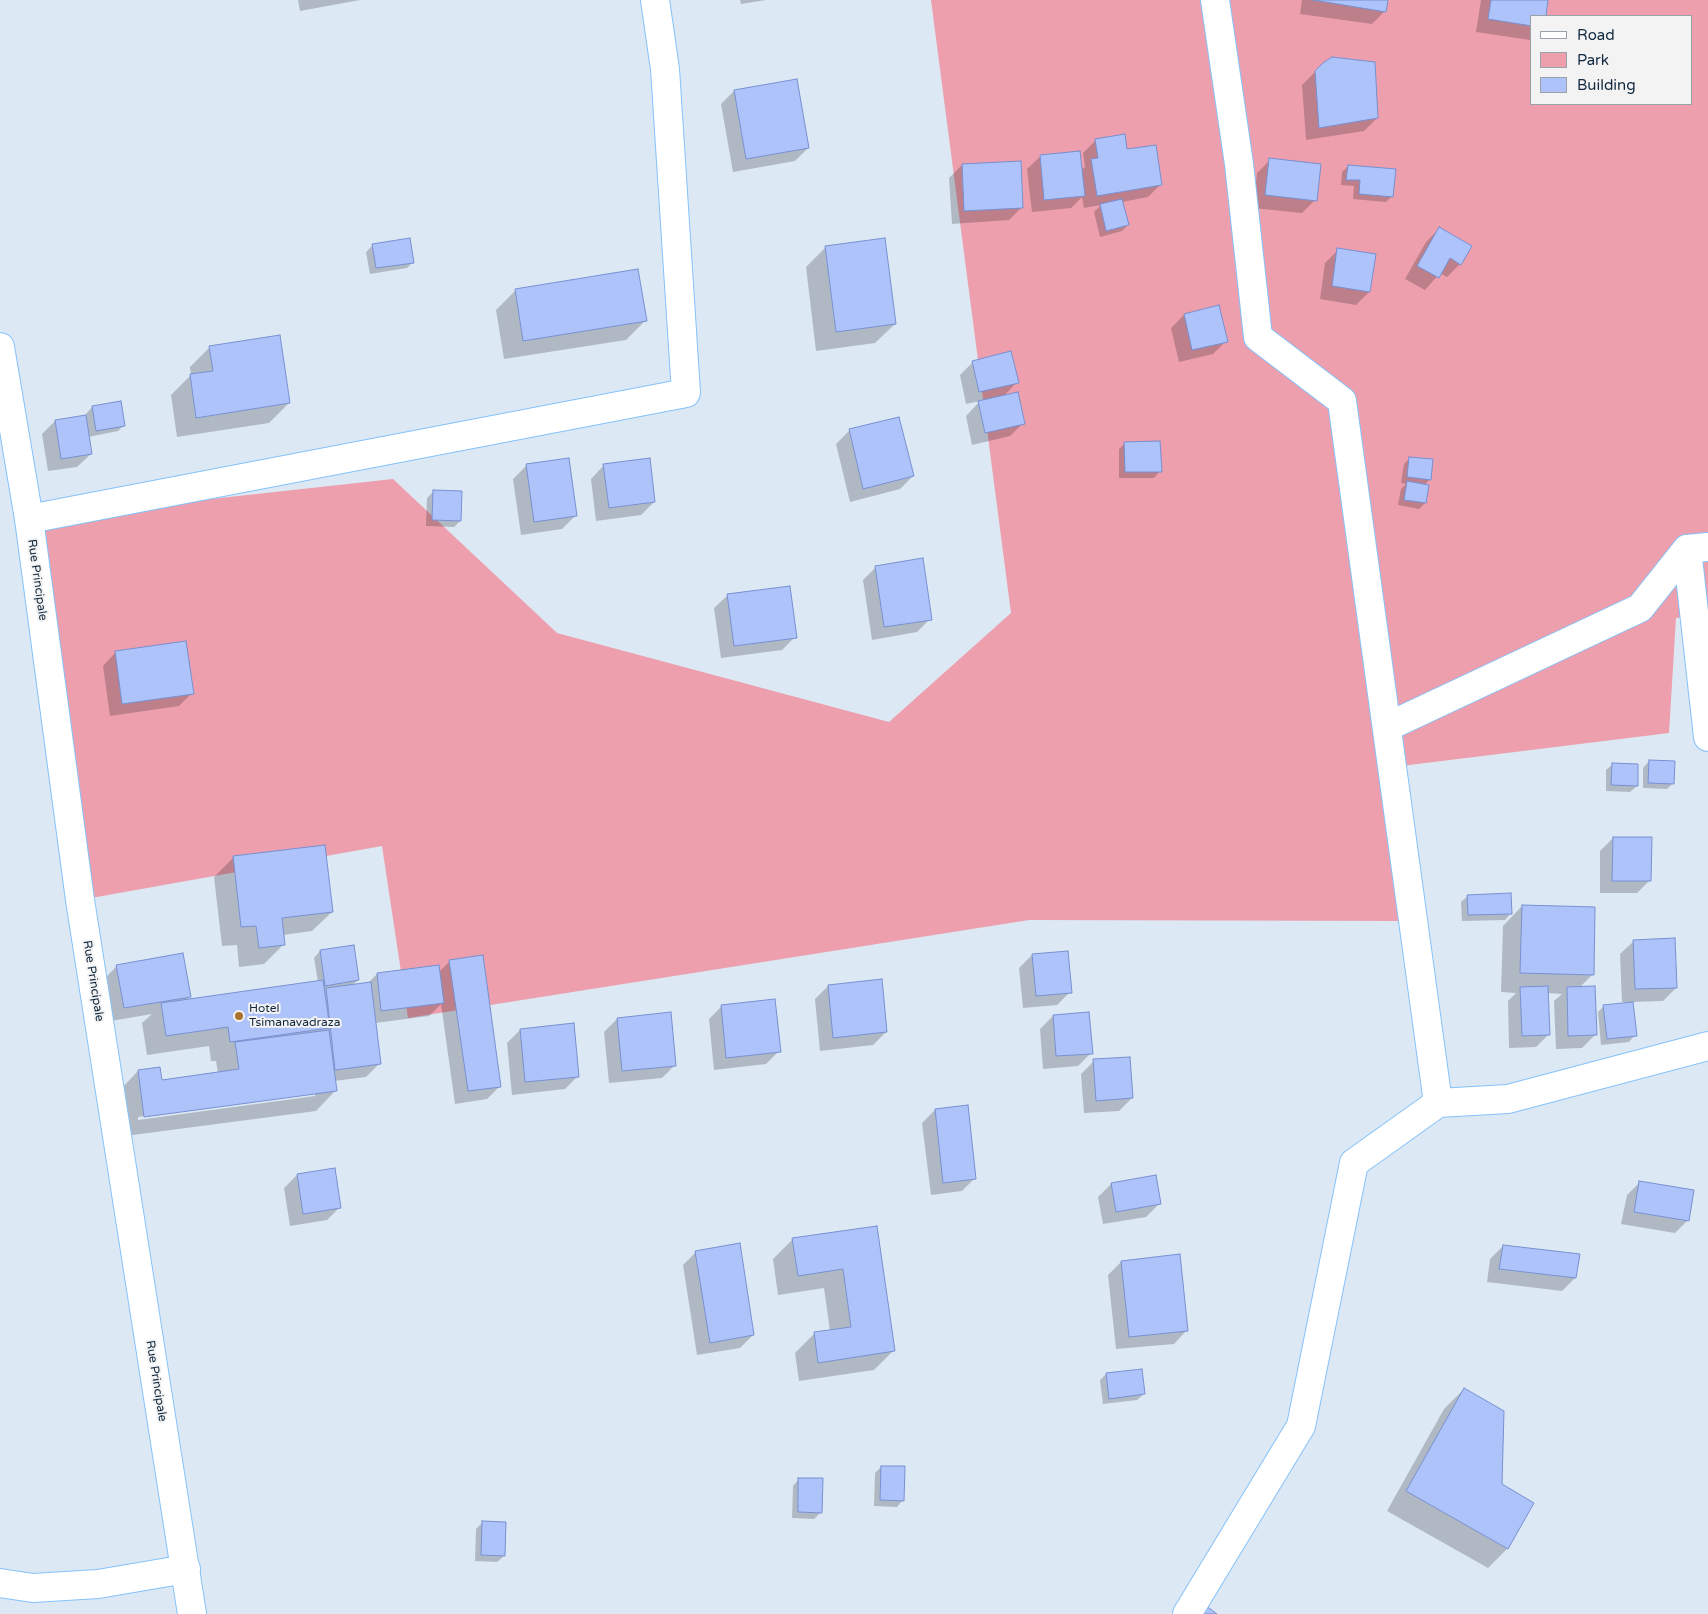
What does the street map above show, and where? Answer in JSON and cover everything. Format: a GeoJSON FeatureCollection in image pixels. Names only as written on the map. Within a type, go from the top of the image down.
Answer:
{"type":"FeatureCollection","features":[{"type":"Feature","properties":{"kind":"street"},"geometry":{"type":"LineString","coordinates":[[29,519],[686,393],[665,69],[654,0]]}},
{"type":"Feature","properties":{"kind":"street"},"geometry":{"type":"LineString","coordinates":[[1215,0],[1239,164],[1258,337],[1342,401],[1438,1103]]}},
{"type":"Feature","properties":{"kind":"street","name":"Rue Principale"},"geometry":{"type":"LineString","coordinates":[[0,347],[29,519],[80,900],[192,1614]]}},
{"type":"Feature","properties":{"kind":"street"},"geometry":{"type":"LineString","coordinates":[[1387,728],[1640,608],[1697,548]]}},
{"type":"Feature","properties":{"kind":"street"},"geometry":{"type":"LineString","coordinates":[[1697,548],[1708,737]]}},
{"type":"Feature","properties":{"kind":"street"},"geometry":{"type":"LineString","coordinates":[[1187,1614],[1301,1426],[1354,1163],[1438,1103],[1508,1099],[1708,1046]]}},
{"type":"Feature","properties":{"kind":"street"},"geometry":{"type":"LineString","coordinates":[[0,1583],[33,1588],[98,1584],[186,1569]]}},
{"type":"Feature","properties":{"kind":"green space"},"geometry":{"type":"Polygon","coordinates":[[[931,0],[1708,0],[1708,615],[1676,618],[1669,733],[1393,767],[1414,921],[1029,920],[408,1018],[382,846],[80,900],[29,519],[393,479],[557,633],[889,722],[1011,613],[931,0]]]}},
{"type":"Feature","properties":{"kind":"building"},"geometry":{"type":"Polygon","coordinates":[[[1313,0],[1388,0],[1386,12],[1313,0]]]}},
{"type":"Feature","properties":{"kind":"building"},"geometry":{"type":"Polygon","coordinates":[[[1491,0],[1548,0],[1546,15],[1530,15],[1530,26],[1488,19],[1491,0]]]}},
{"type":"Feature","properties":{"kind":"building"},"geometry":{"type":"Polygon","coordinates":[[[1332,57],[1375,62],[1378,118],[1319,128],[1315,71],[1332,57]]]}},
{"type":"Feature","properties":{"kind":"building"},"geometry":{"type":"Polygon","coordinates":[[[797,79],[809,148],[746,159],[734,90],[797,79]]]}},
{"type":"Feature","properties":{"kind":"building"},"geometry":{"type":"Polygon","coordinates":[[[1125,134],[1127,149],[1156,145],[1162,185],[1097,196],[1091,159],[1098,158],[1095,139],[1125,134]]]}},
{"type":"Feature","properties":{"kind":"building"},"geometry":{"type":"Polygon","coordinates":[[[1080,151],[1085,196],[1044,200],[1040,155],[1080,151]]]}},
{"type":"Feature","properties":{"kind":"building"},"geometry":{"type":"Polygon","coordinates":[[[1269,158],[1321,164],[1317,201],[1265,195],[1269,158]]]}},
{"type":"Feature","properties":{"kind":"building"},"geometry":{"type":"Polygon","coordinates":[[[1021,161],[1023,208],[964,211],[962,164],[1021,161]]]}},
{"type":"Feature","properties":{"kind":"building"},"geometry":{"type":"Polygon","coordinates":[[[1348,165],[1396,169],[1393,197],[1359,194],[1360,180],[1346,180],[1348,165]]]}},
{"type":"Feature","properties":{"kind":"building"},"geometry":{"type":"Polygon","coordinates":[[[1122,199],[1129,225],[1106,231],[1100,204],[1122,199]]]}},
{"type":"Feature","properties":{"kind":"building"},"geometry":{"type":"Polygon","coordinates":[[[1439,227],[1472,246],[1461,265],[1450,258],[1439,278],[1417,266],[1439,227]]]}},
{"type":"Feature","properties":{"kind":"building"},"geometry":{"type":"Polygon","coordinates":[[[410,238],[414,263],[376,268],[372,244],[410,238]]]}},
{"type":"Feature","properties":{"kind":"building"},"geometry":{"type":"Polygon","coordinates":[[[885,238],[896,324],[836,332],[825,246],[885,238]]]}},
{"type":"Feature","properties":{"kind":"building"},"geometry":{"type":"Polygon","coordinates":[[[1337,248],[1376,254],[1370,292],[1332,286],[1337,248]]]}},
{"type":"Feature","properties":{"kind":"building"},"geometry":{"type":"Polygon","coordinates":[[[638,269],[647,321],[523,341],[515,289],[638,269]]]}},
{"type":"Feature","properties":{"kind":"building"},"geometry":{"type":"Polygon","coordinates":[[[1219,305],[1228,342],[1192,350],[1184,314],[1219,305]]]}},
{"type":"Feature","properties":{"kind":"building"},"geometry":{"type":"Polygon","coordinates":[[[280,335],[290,403],[196,418],[190,374],[213,371],[209,346],[280,335]]]}},
{"type":"Feature","properties":{"kind":"building"},"geometry":{"type":"Polygon","coordinates":[[[1011,351],[1019,383],[979,392],[972,361],[1011,351]]]}},
{"type":"Feature","properties":{"kind":"building"},"geometry":{"type":"Polygon","coordinates":[[[1018,392],[1025,424],[985,433],[978,401],[1018,392]]]}},
{"type":"Feature","properties":{"kind":"building"},"geometry":{"type":"Polygon","coordinates":[[[121,401],[125,426],[96,431],[92,406],[121,401]]]}},
{"type":"Feature","properties":{"kind":"building"},"geometry":{"type":"Polygon","coordinates":[[[86,415],[92,454],[61,459],[55,420],[86,415]]]}},
{"type":"Feature","properties":{"kind":"building"},"geometry":{"type":"Polygon","coordinates":[[[899,417],[914,476],[863,489],[849,429],[899,417]]]}},
{"type":"Feature","properties":{"kind":"building"},"geometry":{"type":"Polygon","coordinates":[[[1160,441],[1162,472],[1125,472],[1124,442],[1160,441]]]}},
{"type":"Feature","properties":{"kind":"building"},"geometry":{"type":"Polygon","coordinates":[[[1409,457],[1433,459],[1431,480],[1407,477],[1409,457]]]}},
{"type":"Feature","properties":{"kind":"building"},"geometry":{"type":"Polygon","coordinates":[[[569,458],[577,516],[534,522],[526,464],[569,458]]]}},
{"type":"Feature","properties":{"kind":"building"},"geometry":{"type":"Polygon","coordinates":[[[650,458],[655,502],[609,508],[603,464],[650,458]]]}},
{"type":"Feature","properties":{"kind":"building"},"geometry":{"type":"Polygon","coordinates":[[[1407,481],[1429,485],[1426,503],[1404,500],[1407,481]]]}},
{"type":"Feature","properties":{"kind":"building"},"geometry":{"type":"Polygon","coordinates":[[[433,490],[462,491],[461,521],[432,520],[433,490]]]}},
{"type":"Feature","properties":{"kind":"building"},"geometry":{"type":"Polygon","coordinates":[[[923,558],[932,620],[884,627],[875,566],[923,558]]]}},
{"type":"Feature","properties":{"kind":"building"},"geometry":{"type":"Polygon","coordinates":[[[790,586],[797,638],[734,646],[727,594],[790,586]]]}},
{"type":"Feature","properties":{"kind":"building"},"geometry":{"type":"Polygon","coordinates":[[[186,641],[194,694],[122,704],[115,651],[186,641]]]}},
{"type":"Feature","properties":{"kind":"building"},"geometry":{"type":"Polygon","coordinates":[[[1649,760],[1675,761],[1674,784],[1648,783],[1649,760]]]}},
{"type":"Feature","properties":{"kind":"building"},"geometry":{"type":"Polygon","coordinates":[[[1612,763],[1638,764],[1638,786],[1611,785],[1612,763]]]}},
{"type":"Feature","properties":{"kind":"building"},"geometry":{"type":"Polygon","coordinates":[[[1613,837],[1652,837],[1651,881],[1612,881],[1613,837]]]}},
{"type":"Feature","properties":{"kind":"building"},"geometry":{"type":"Polygon","coordinates":[[[325,845],[333,912],[282,918],[285,945],[259,948],[256,926],[241,927],[233,856],[325,845]]]}},
{"type":"Feature","properties":{"kind":"building"},"geometry":{"type":"Polygon","coordinates":[[[1511,893],[1512,914],[1468,915],[1467,895],[1511,893]]]}},
{"type":"Feature","properties":{"kind":"building"},"geometry":{"type":"Polygon","coordinates":[[[1522,905],[1595,907],[1594,975],[1520,973],[1522,905]]]}},
{"type":"Feature","properties":{"kind":"building"},"geometry":{"type":"Polygon","coordinates":[[[1675,938],[1677,988],[1635,989],[1633,940],[1675,938]]]}},
{"type":"Feature","properties":{"kind":"building"},"geometry":{"type":"Polygon","coordinates":[[[354,945],[359,980],[325,986],[320,950],[354,945]]]}},
{"type":"Feature","properties":{"kind":"building"},"geometry":{"type":"Polygon","coordinates":[[[1068,951],[1072,993],[1036,996],[1032,954],[1068,951]]]}},
{"type":"Feature","properties":{"kind":"building"},"geometry":{"type":"Polygon","coordinates":[[[183,953],[191,997],[124,1008],[116,965],[183,953]]]}},
{"type":"Feature","properties":{"kind":"building"},"geometry":{"type":"Polygon","coordinates":[[[483,955],[501,1087],[468,1091],[449,960],[483,955]]]}},
{"type":"Feature","properties":{"kind":"building"},"geometry":{"type":"Polygon","coordinates":[[[439,965],[444,1003],[381,1011],[377,973],[439,965]]]}},
{"type":"Feature","properties":{"kind":"building"},"geometry":{"type":"Polygon","coordinates":[[[882,979],[887,1032],[833,1038],[828,985],[882,979]]]}},
{"type":"Feature","properties":{"kind":"building"},"geometry":{"type":"Polygon","coordinates":[[[323,980],[330,1028],[230,1042],[228,1027],[166,1036],[161,1003],[323,980]]]}},
{"type":"Feature","properties":{"kind":"building"},"geometry":{"type":"Polygon","coordinates":[[[371,982],[381,1064],[335,1070],[326,988],[371,982]]]}},
{"type":"Feature","properties":{"kind":"building"},"geometry":{"type":"Polygon","coordinates":[[[1548,986],[1550,1035],[1522,1036],[1520,987],[1548,986]]]}},
{"type":"Feature","properties":{"kind":"building"},"geometry":{"type":"Polygon","coordinates":[[[1595,986],[1597,1035],[1568,1036],[1567,987],[1595,986]]]}},
{"type":"Feature","properties":{"kind":"building"},"geometry":{"type":"Polygon","coordinates":[[[775,999],[781,1052],[726,1058],[721,1005],[775,999]]]}},
{"type":"Feature","properties":{"kind":"building"},"geometry":{"type":"Polygon","coordinates":[[[1633,1002],[1637,1036],[1607,1039],[1603,1005],[1633,1002]]]}},
{"type":"Feature","properties":{"kind":"building"},"geometry":{"type":"Polygon","coordinates":[[[671,1012],[676,1066],[622,1071],[617,1018],[671,1012]]]}},
{"type":"Feature","properties":{"kind":"building"},"geometry":{"type":"Polygon","coordinates":[[[1089,1012],[1093,1054],[1056,1056],[1053,1015],[1089,1012]]]}},
{"type":"Feature","properties":{"kind":"building"},"geometry":{"type":"Polygon","coordinates":[[[574,1023],[579,1077],[525,1082],[520,1029],[574,1023]]]}},
{"type":"Feature","properties":{"kind":"building"},"geometry":{"type":"Polygon","coordinates":[[[329,1030],[337,1091],[144,1117],[138,1070],[160,1067],[162,1080],[239,1069],[235,1042],[329,1030]]]}},
{"type":"Feature","properties":{"kind":"building"},"geometry":{"type":"Polygon","coordinates":[[[1130,1057],[1133,1098],[1096,1101],[1093,1059],[1130,1057]]]}},
{"type":"Feature","properties":{"kind":"building"},"geometry":{"type":"Polygon","coordinates":[[[968,1105],[976,1179],[943,1183],[935,1109],[968,1105]]]}},
{"type":"Feature","properties":{"kind":"building"},"geometry":{"type":"Polygon","coordinates":[[[335,1168],[341,1208],[303,1214],[297,1174],[335,1168]]]}},
{"type":"Feature","properties":{"kind":"building"},"geometry":{"type":"Polygon","coordinates":[[[1156,1175],[1161,1204],[1116,1212],[1111,1183],[1156,1175]]]}},
{"type":"Feature","properties":{"kind":"building"},"geometry":{"type":"Polygon","coordinates":[[[1639,1181],[1694,1190],[1689,1221],[1634,1212],[1639,1181]]]}},
{"type":"Feature","properties":{"kind":"building"},"geometry":{"type":"Polygon","coordinates":[[[877,1226],[895,1351],[818,1363],[814,1332],[851,1327],[843,1269],[798,1276],[792,1238],[877,1226]]]}},
{"type":"Feature","properties":{"kind":"building"},"geometry":{"type":"Polygon","coordinates":[[[740,1243],[754,1335],[710,1343],[695,1251],[740,1243]]]}},
{"type":"Feature","properties":{"kind":"building"},"geometry":{"type":"Polygon","coordinates":[[[1503,1245],[1580,1254],[1576,1278],[1499,1269],[1503,1245]]]}},
{"type":"Feature","properties":{"kind":"building"},"geometry":{"type":"Polygon","coordinates":[[[1180,1254],[1188,1331],[1129,1337],[1121,1261],[1180,1254]]]}},
{"type":"Feature","properties":{"kind":"building"},"geometry":{"type":"Polygon","coordinates":[[[1142,1369],[1145,1394],[1109,1399],[1106,1373],[1142,1369]]]}},
{"type":"Feature","properties":{"kind":"building"},"geometry":{"type":"Polygon","coordinates":[[[1464,1388],[1504,1411],[1502,1484],[1534,1503],[1508,1549],[1406,1491],[1464,1388]]]}},
{"type":"Feature","properties":{"kind":"building"},"geometry":{"type":"Polygon","coordinates":[[[881,1466],[905,1466],[904,1501],[880,1500],[881,1466]]]}},
{"type":"Feature","properties":{"kind":"building"},"geometry":{"type":"Polygon","coordinates":[[[798,1478],[823,1478],[822,1513],[798,1512],[798,1478]]]}},
{"type":"Feature","properties":{"kind":"building"},"geometry":{"type":"Polygon","coordinates":[[[482,1521],[506,1522],[505,1556],[481,1555],[482,1521]]]}},
{"type":"Feature","properties":{"kind":"building"},"geometry":{"type":"Polygon","coordinates":[[[1205,1605],[1217,1614],[1198,1614],[1205,1605]]]}},
{"type":"Feature","properties":{"kind":"place","name":"Hotel Tsimanavadraza"},"geometry":{"type":"Point","coordinates":[239,1016]}}]}
